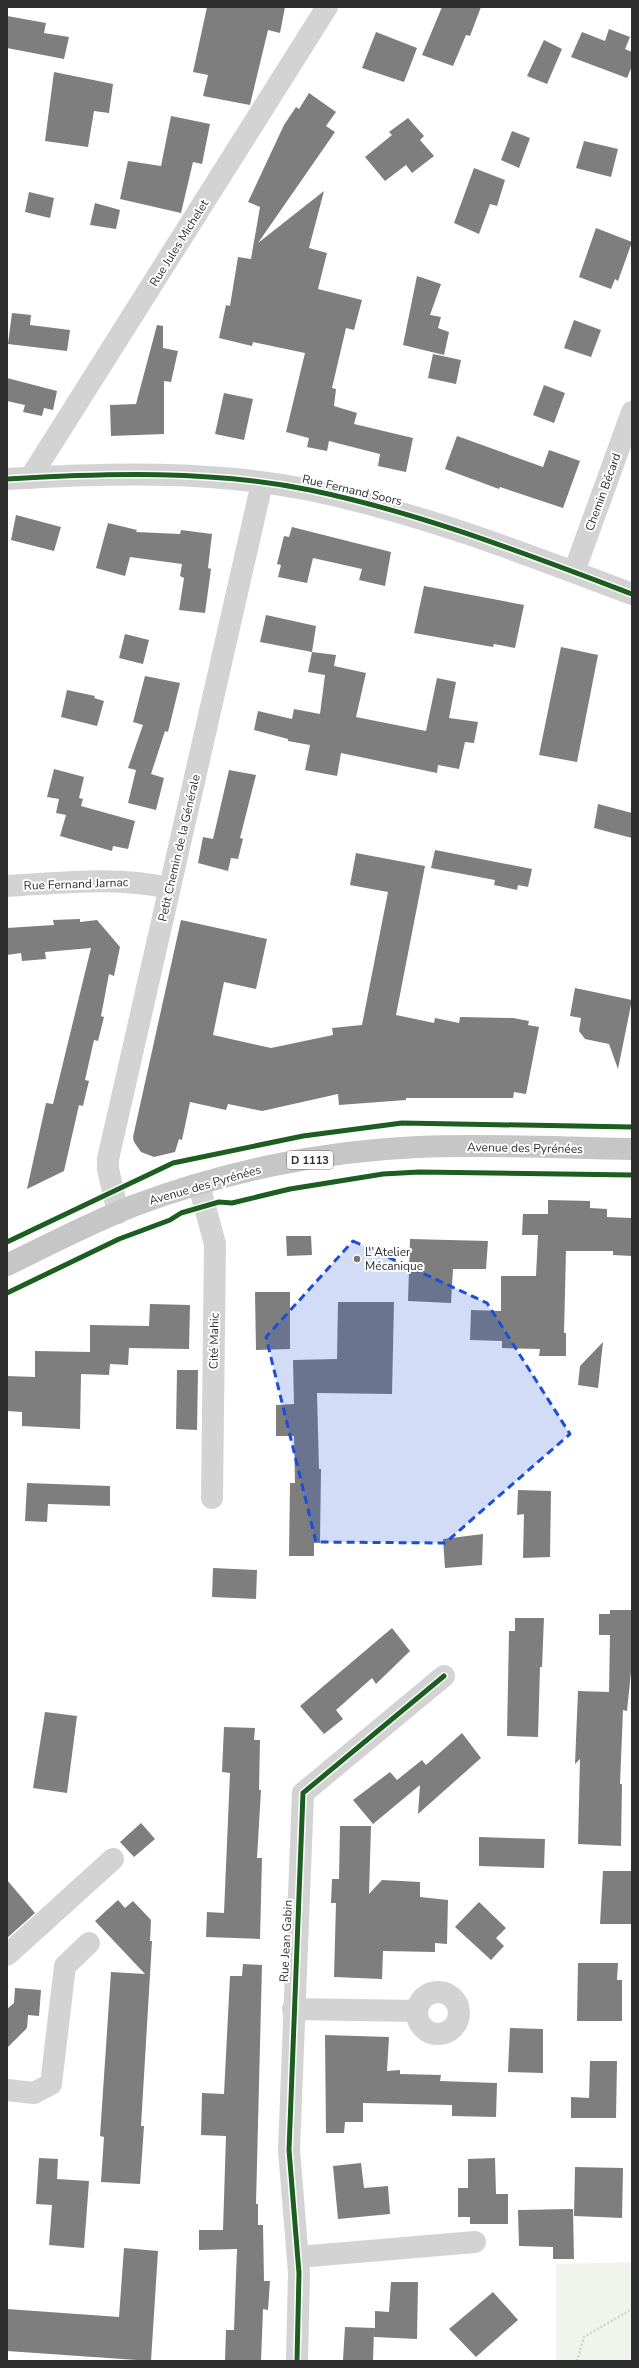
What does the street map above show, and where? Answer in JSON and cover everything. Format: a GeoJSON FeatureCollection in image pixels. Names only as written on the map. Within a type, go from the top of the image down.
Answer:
{"type":"FeatureCollection","features":[{"type":"Feature","properties":{"kind":"main road","name":"Avenue des Pyrénées"},"geometry":{"type":"LineString","coordinates":[[7,1266],[118,1213],[199,1185],[243,1172],[317,1158],[417,1147],[632,1149]]}},
{"type":"Feature","properties":{"kind":"street","name":"Rue Jules Michelet"},"geometry":{"type":"LineString","coordinates":[[30,478],[327,7]]}},
{"type":"Feature","properties":{"kind":"street","name":"Chemin Bécard"},"geometry":{"type":"LineString","coordinates":[[574,572],[632,412]]}},
{"type":"Feature","properties":{"kind":"street","name":"Rue Fernand Soors"},"geometry":{"type":"LineString","coordinates":[[7,479],[144,474],[220,478],[308,490],[398,510],[632,594]]}},
{"type":"Feature","properties":{"kind":"street","name":"Petit Chemin de la Générale"},"geometry":{"type":"LineString","coordinates":[[118,1213],[108,1169],[108,1159],[262,483]]}},
{"type":"Feature","properties":{"kind":"street","name":"Rue Fernand Jarnac"},"geometry":{"type":"LineString","coordinates":[[7,886],[110,880],[135,882],[169,888]]}},
{"type":"Feature","properties":{"kind":"street","name":"Cité Mahic"},"geometry":{"type":"LineString","coordinates":[[199,1185],[215,1244],[212,1498]]}},
{"type":"Feature","properties":{"kind":"street","name":"Rue Jean Gabin"},"geometry":{"type":"LineString","coordinates":[[297,2361],[299,2265],[289,2150],[293,2009],[304,1793],[444,1676]]}},
{"type":"Feature","properties":{"kind":"street"},"geometry":{"type":"LineString","coordinates":[[7,1956],[113,1859]]}},
{"type":"Feature","properties":{"kind":"street"},"geometry":{"type":"LineString","coordinates":[[7,2090],[34,2093],[51,2084],[65,1966],[89,1943]]}},
{"type":"Feature","properties":{"kind":"street"},"geometry":{"type":"LineString","coordinates":[[293,2009],[417,2011]]}},
{"type":"Feature","properties":{"kind":"street"},"geometry":{"type":"LineString","coordinates":[[299,2265],[475,2242]]}},
{"type":"Feature","properties":{"kind":"path"},"geometry":{"type":"LineString","coordinates":[[577,2361],[584,2337],[632,2309]]}},
{"type":"Feature","properties":{"kind":"highlighted area"},"geometry":{"type":"Polygon","coordinates":[[[353,1241],[487,1303],[570,1434],[445,1543],[316,1542],[266,1337],[353,1241]]]}},
{"type":"Feature","properties":{"kind":"shaded area"},"geometry":{"type":"Polygon","coordinates":[[[632,2262],[632,2361],[556,2361],[556,2264],[632,2262]]]}},
{"type":"Feature","properties":{"kind":"building"},"geometry":{"type":"Polygon","coordinates":[[[207,7],[285,7],[280,33],[268,30],[250,105],[203,96],[208,75],[193,72],[207,7]]]}},
{"type":"Feature","properties":{"kind":"building"},"geometry":{"type":"Polygon","coordinates":[[[442,7],[481,7],[470,36],[466,35],[453,66],[422,55],[442,7]]]}},
{"type":"Feature","properties":{"kind":"building"},"geometry":{"type":"Polygon","coordinates":[[[7,16],[46,23],[44,33],[69,37],[64,59],[7,48],[7,16]]]}},
{"type":"Feature","properties":{"kind":"building"},"geometry":{"type":"Polygon","coordinates":[[[609,29],[630,37],[625,49],[632,52],[632,66],[627,78],[571,57],[582,32],[605,41],[609,29]]]}},
{"type":"Feature","properties":{"kind":"building"},"geometry":{"type":"Polygon","coordinates":[[[376,32],[417,48],[404,82],[362,68],[376,32]]]}},
{"type":"Feature","properties":{"kind":"building"},"geometry":{"type":"Polygon","coordinates":[[[544,40],[562,49],[547,84],[527,76],[544,40]]]}},
{"type":"Feature","properties":{"kind":"building"},"geometry":{"type":"Polygon","coordinates":[[[54,72],[113,84],[109,113],[94,111],[88,147],[45,141],[54,72]]]}},
{"type":"Feature","properties":{"kind":"building"},"geometry":{"type":"Polygon","coordinates":[[[309,93],[336,112],[326,126],[335,132],[258,243],[324,191],[309,248],[327,253],[318,289],[362,300],[354,330],[346,328],[332,388],[336,389],[334,406],[357,413],[354,424],[413,438],[406,472],[378,466],[380,454],[329,441],[327,451],[307,447],[309,438],[286,432],[305,353],[253,342],[252,346],[219,338],[226,305],[230,306],[238,257],[251,259],[260,207],[248,202],[284,125],[296,107],[299,109],[309,93]]]}},
{"type":"Feature","properties":{"kind":"building"},"geometry":{"type":"Polygon","coordinates":[[[171,116],[210,124],[202,164],[193,162],[181,213],[120,199],[128,161],[161,166],[171,116]]]}},
{"type":"Feature","properties":{"kind":"building"},"geometry":{"type":"Polygon","coordinates":[[[408,118],[424,136],[420,140],[434,156],[412,173],[406,165],[385,181],[365,157],[392,135],[389,132],[408,118]]]}},
{"type":"Feature","properties":{"kind":"building"},"geometry":{"type":"Polygon","coordinates":[[[512,131],[530,138],[519,168],[501,160],[512,131]]]}},
{"type":"Feature","properties":{"kind":"building"},"geometry":{"type":"Polygon","coordinates":[[[584,141],[618,149],[611,177],[576,168],[584,141]]]}},
{"type":"Feature","properties":{"kind":"building"},"geometry":{"type":"Polygon","coordinates":[[[474,168],[505,180],[497,206],[490,204],[479,234],[454,223],[474,168]]]}},
{"type":"Feature","properties":{"kind":"building"},"geometry":{"type":"Polygon","coordinates":[[[29,192],[54,198],[50,218],[25,212],[29,192]]]}},
{"type":"Feature","properties":{"kind":"building"},"geometry":{"type":"Polygon","coordinates":[[[95,203],[120,210],[116,229],[90,225],[95,203]]]}},
{"type":"Feature","properties":{"kind":"building"},"geometry":{"type":"Polygon","coordinates":[[[596,228],[632,242],[618,281],[615,279],[611,289],[579,277],[596,228]]]}},
{"type":"Feature","properties":{"kind":"building"},"geometry":{"type":"Polygon","coordinates":[[[417,276],[441,284],[430,315],[441,317],[438,328],[449,332],[444,355],[403,345],[417,276]]]}},
{"type":"Feature","properties":{"kind":"building"},"geometry":{"type":"Polygon","coordinates":[[[12,313],[31,315],[30,325],[70,330],[67,351],[8,344],[12,313]]]}},
{"type":"Feature","properties":{"kind":"building"},"geometry":{"type":"Polygon","coordinates":[[[574,320],[601,330],[591,357],[564,348],[574,320]]]}},
{"type":"Feature","properties":{"kind":"building"},"geometry":{"type":"Polygon","coordinates":[[[157,325],[163,326],[163,348],[178,351],[171,382],[164,381],[164,434],[111,436],[110,405],[136,404],[157,325]]]}},
{"type":"Feature","properties":{"kind":"building"},"geometry":{"type":"Polygon","coordinates":[[[433,354],[461,360],[456,384],[428,378],[433,354]]]}},
{"type":"Feature","properties":{"kind":"building"},"geometry":{"type":"Polygon","coordinates":[[[7,378],[57,391],[53,410],[44,408],[42,416],[23,412],[25,405],[7,401],[7,378]]]}},
{"type":"Feature","properties":{"kind":"building"},"geometry":{"type":"Polygon","coordinates":[[[544,385],[565,393],[554,423],[533,415],[544,385]]]}},
{"type":"Feature","properties":{"kind":"building"},"geometry":{"type":"Polygon","coordinates":[[[224,393],[253,399],[244,440],[215,434],[224,393]]]}},
{"type":"Feature","properties":{"kind":"building"},"geometry":{"type":"Polygon","coordinates":[[[457,436],[543,467],[549,450],[580,461],[563,508],[500,487],[499,489],[445,469],[457,436]]]}},
{"type":"Feature","properties":{"kind":"building"},"geometry":{"type":"Polygon","coordinates":[[[16,515],[61,527],[54,551],[11,540],[16,515]]]}},
{"type":"Feature","properties":{"kind":"building"},"geometry":{"type":"Polygon","coordinates":[[[108,523],[137,530],[136,532],[180,534],[181,530],[212,534],[208,568],[211,569],[205,613],[179,610],[184,578],[180,576],[182,564],[130,557],[125,576],[96,568],[108,523]]]}},
{"type":"Feature","properties":{"kind":"building"},"geometry":{"type":"Polygon","coordinates":[[[292,527],[391,552],[385,586],[359,580],[362,569],[313,558],[307,583],[278,577],[281,565],[277,564],[284,536],[289,537],[292,527]]]}},
{"type":"Feature","properties":{"kind":"building"},"geometry":{"type":"Polygon","coordinates":[[[424,586],[524,605],[515,648],[494,644],[493,647],[414,633],[424,586]]]}},
{"type":"Feature","properties":{"kind":"building"},"geometry":{"type":"Polygon","coordinates":[[[266,615],[316,626],[312,652],[260,642],[266,615]]]}},
{"type":"Feature","properties":{"kind":"building"},"geometry":{"type":"Polygon","coordinates":[[[125,634],[149,640],[143,664],[119,658],[125,634]]]}},
{"type":"Feature","properties":{"kind":"building"},"geometry":{"type":"Polygon","coordinates":[[[561,647],[598,655],[577,762],[539,755],[561,647]]]}},
{"type":"Feature","properties":{"kind":"building"},"geometry":{"type":"Polygon","coordinates":[[[312,652],[336,655],[334,666],[366,673],[356,717],[426,731],[437,678],[456,682],[449,718],[478,722],[474,743],[465,742],[459,769],[438,765],[437,773],[341,753],[337,776],[305,770],[310,745],[288,741],[288,739],[254,730],[258,711],[292,719],[294,709],[320,714],[325,675],[308,672],[312,652]]]}},
{"type":"Feature","properties":{"kind":"building"},"geometry":{"type":"Polygon","coordinates":[[[145,676],[180,683],[168,732],[165,731],[151,774],[164,778],[156,810],[128,803],[136,770],[128,768],[143,725],[133,722],[145,676]]]}},
{"type":"Feature","properties":{"kind":"building"},"geometry":{"type":"Polygon","coordinates":[[[67,690],[95,696],[94,698],[104,701],[97,726],[61,717],[67,690]]]}},
{"type":"Feature","properties":{"kind":"building"},"geometry":{"type":"Polygon","coordinates":[[[54,769],[84,777],[79,798],[83,799],[81,806],[135,821],[128,849],[113,846],[112,851],[60,836],[66,815],[56,813],[59,799],[47,797],[54,769]]]}},
{"type":"Feature","properties":{"kind":"building"},"geometry":{"type":"Polygon","coordinates":[[[229,770],[256,775],[240,838],[243,839],[238,859],[231,858],[228,871],[198,863],[203,837],[213,839],[229,770]]]}},
{"type":"Feature","properties":{"kind":"building"},"geometry":{"type":"Polygon","coordinates":[[[598,804],[632,813],[632,838],[594,828],[598,804]]]}},
{"type":"Feature","properties":{"kind":"building"},"geometry":{"type":"Polygon","coordinates":[[[435,850],[532,869],[528,887],[518,885],[517,890],[494,885],[495,880],[431,868],[435,850]]]}},
{"type":"Feature","properties":{"kind":"building"},"geometry":{"type":"Polygon","coordinates":[[[356,853],[425,866],[396,1015],[434,1023],[435,1018],[459,1023],[460,1017],[513,1018],[529,1021],[528,1025],[539,1027],[526,1094],[514,1092],[513,1098],[406,1098],[406,1100],[339,1105],[338,1094],[262,1111],[228,1104],[226,1110],[190,1102],[182,1140],[179,1139],[175,1152],[154,1157],[141,1152],[134,1142],[133,1137],[181,920],[267,939],[256,989],[224,982],[213,1035],[271,1048],[333,1035],[332,1028],[362,1025],[388,892],[350,885],[356,853]]]}},
{"type":"Feature","properties":{"kind":"building"},"geometry":{"type":"Polygon","coordinates":[[[80,919],[80,922],[97,920],[120,947],[114,976],[109,974],[101,1016],[104,1017],[98,1041],[94,1040],[85,1080],[89,1081],[83,1106],[79,1105],[64,1171],[27,1189],[46,1103],[53,1104],[91,948],[45,952],[46,959],[22,961],[21,953],[7,955],[7,928],[54,925],[53,920],[80,919]]]}},
{"type":"Feature","properties":{"kind":"building"},"geometry":{"type":"Polygon","coordinates":[[[575,988],[632,1000],[618,1069],[609,1044],[585,1039],[579,1031],[581,1018],[570,1016],[575,988]]]}},
{"type":"Feature","properties":{"kind":"building"},"geometry":{"type":"Polygon","coordinates":[[[548,1200],[590,1201],[590,1208],[607,1209],[607,1217],[632,1218],[632,1256],[613,1255],[613,1251],[566,1251],[564,1333],[566,1333],[566,1356],[539,1356],[540,1349],[502,1348],[502,1341],[470,1340],[471,1310],[501,1311],[501,1276],[536,1276],[538,1235],[522,1235],[523,1214],[548,1214],[548,1200]]]}},
{"type":"Feature","properties":{"kind":"building"},"geometry":{"type":"Polygon","coordinates":[[[286,1236],[311,1236],[312,1255],[287,1256],[286,1236]]]}},
{"type":"Feature","properties":{"kind":"building"},"geometry":{"type":"Polygon","coordinates":[[[410,1239],[488,1241],[486,1269],[453,1269],[451,1303],[408,1301],[410,1239]]]}},
{"type":"Feature","properties":{"kind":"building"},"geometry":{"type":"Polygon","coordinates":[[[255,1292],[290,1292],[290,1349],[256,1350],[255,1292]]]}},
{"type":"Feature","properties":{"kind":"building"},"geometry":{"type":"Polygon","coordinates":[[[338,1302],[394,1302],[392,1394],[317,1393],[319,1469],[321,1469],[320,1543],[314,1543],[314,1556],[289,1556],[290,1483],[295,1483],[294,1436],[276,1436],[276,1405],[294,1404],[293,1360],[337,1359],[338,1302]]]}},
{"type":"Feature","properties":{"kind":"building"},"geometry":{"type":"Polygon","coordinates":[[[150,1304],[190,1305],[189,1349],[129,1348],[128,1365],[110,1364],[109,1375],[81,1374],[80,1429],[22,1426],[22,1412],[7,1411],[7,1376],[35,1377],[35,1351],[90,1352],[90,1325],[149,1326],[150,1304]]]}},
{"type":"Feature","properties":{"kind":"building"},"geometry":{"type":"Polygon","coordinates":[[[603,1342],[598,1388],[578,1385],[580,1366],[603,1342]]]}},
{"type":"Feature","properties":{"kind":"building"},"geometry":{"type":"Polygon","coordinates":[[[177,1370],[198,1370],[197,1430],[176,1429],[177,1370]]]}},
{"type":"Feature","properties":{"kind":"building"},"geometry":{"type":"Polygon","coordinates":[[[27,1483],[110,1486],[110,1506],[48,1504],[47,1522],[25,1521],[27,1483]]]}},
{"type":"Feature","properties":{"kind":"building"},"geometry":{"type":"Polygon","coordinates":[[[518,1490],[551,1491],[550,1557],[523,1558],[524,1514],[517,1515],[518,1490]]]}},
{"type":"Feature","properties":{"kind":"building"},"geometry":{"type":"Polygon","coordinates":[[[483,1534],[482,1565],[445,1568],[443,1539],[483,1534]]]}},
{"type":"Feature","properties":{"kind":"building"},"geometry":{"type":"Polygon","coordinates":[[[213,1568],[257,1570],[256,1599],[212,1597],[213,1568]]]}},
{"type":"Feature","properties":{"kind":"building"},"geometry":{"type":"Polygon","coordinates":[[[610,1610],[632,1610],[632,1662],[627,1711],[623,1710],[620,1784],[622,1784],[621,1846],[578,1844],[580,1759],[575,1764],[578,1691],[609,1692],[610,1635],[599,1635],[599,1614],[610,1614],[610,1610]]]}},
{"type":"Feature","properties":{"kind":"building"},"geometry":{"type":"Polygon","coordinates":[[[515,1618],[544,1618],[542,1667],[540,1667],[538,1737],[507,1736],[509,1631],[515,1631],[515,1618]]]}},
{"type":"Feature","properties":{"kind":"building"},"geometry":{"type":"Polygon","coordinates":[[[392,1628],[410,1651],[376,1684],[372,1678],[336,1710],[343,1719],[324,1734],[300,1706],[392,1628]]]}},
{"type":"Feature","properties":{"kind":"building"},"geometry":{"type":"Polygon","coordinates":[[[45,1712],[77,1716],[67,1793],[33,1788],[45,1712]]]}},
{"type":"Feature","properties":{"kind":"building"},"geometry":{"type":"Polygon","coordinates":[[[224,1727],[255,1728],[254,1740],[260,1740],[259,1790],[261,1790],[257,1858],[262,1858],[260,1939],[206,1937],[207,1912],[224,1913],[230,1773],[222,1772],[224,1727]]]}},
{"type":"Feature","properties":{"kind":"building"},"geometry":{"type":"Polygon","coordinates":[[[462,1733],[481,1758],[418,1814],[420,1785],[373,1824],[353,1800],[390,1772],[397,1780],[422,1760],[426,1765],[462,1733]]]}},
{"type":"Feature","properties":{"kind":"building"},"geometry":{"type":"Polygon","coordinates":[[[141,1823],[155,1839],[134,1857],[120,1842],[141,1823]]]}},
{"type":"Feature","properties":{"kind":"building"},"geometry":{"type":"Polygon","coordinates":[[[340,1826],[371,1826],[369,1894],[382,1880],[420,1882],[420,1897],[448,1900],[447,1944],[435,1943],[435,1952],[383,1951],[382,1979],[334,1977],[336,1903],[331,1903],[332,1879],[339,1879],[340,1826]]]}},
{"type":"Feature","properties":{"kind":"building"},"geometry":{"type":"Polygon","coordinates":[[[479,1837],[545,1839],[544,1868],[479,1866],[479,1837]]]}},
{"type":"Feature","properties":{"kind":"building"},"geometry":{"type":"Polygon","coordinates":[[[603,1871],[632,1871],[632,1924],[600,1924],[603,1871]]]}},
{"type":"Feature","properties":{"kind":"building"},"geometry":{"type":"Polygon","coordinates":[[[7,1880],[35,1913],[7,1938],[7,1880]]]}},
{"type":"Feature","properties":{"kind":"building"},"geometry":{"type":"Polygon","coordinates":[[[118,1900],[125,1908],[133,1901],[151,1920],[150,1941],[152,1941],[141,2126],[144,2126],[140,2184],[101,2182],[104,2137],[100,2136],[111,1972],[145,1974],[95,1921],[118,1900]]]}},
{"type":"Feature","properties":{"kind":"building"},"geometry":{"type":"Polygon","coordinates":[[[479,1902],[506,1928],[496,1938],[504,1946],[491,1960],[455,1927],[479,1902]]]}},
{"type":"Feature","properties":{"kind":"building"},"geometry":{"type":"Polygon","coordinates":[[[578,1963],[618,1963],[617,1980],[622,1980],[622,2021],[577,2021],[578,1963]]]}},
{"type":"Feature","properties":{"kind":"building"},"geometry":{"type":"Polygon","coordinates":[[[243,1964],[262,1965],[256,2204],[258,2204],[258,2225],[263,2225],[264,2281],[270,2281],[268,2310],[263,2309],[261,2361],[225,2361],[226,2330],[234,2330],[237,2249],[199,2250],[199,2230],[223,2230],[226,2136],[201,2135],[202,2093],[224,2094],[230,1976],[242,1976],[243,1964]]]}},
{"type":"Feature","properties":{"kind":"building"},"geometry":{"type":"Polygon","coordinates":[[[15,1988],[41,1990],[39,2016],[28,2015],[27,2028],[7,2048],[7,2009],[14,2003],[15,1988]]]}},
{"type":"Feature","properties":{"kind":"building"},"geometry":{"type":"Polygon","coordinates":[[[510,2028],[543,2029],[543,2073],[508,2072],[510,2028]]]}},
{"type":"Feature","properties":{"kind":"building"},"geometry":{"type":"Polygon","coordinates":[[[325,2035],[389,2037],[387,2071],[400,2070],[400,2074],[441,2075],[440,2081],[497,2083],[496,2117],[452,2116],[452,2105],[363,2103],[363,2122],[345,2122],[344,2133],[326,2133],[325,2035]]]}},
{"type":"Feature","properties":{"kind":"building"},"geometry":{"type":"Polygon","coordinates":[[[590,2061],[617,2061],[616,2118],[571,2118],[571,2097],[589,2098],[590,2061]]]}},
{"type":"Feature","properties":{"kind":"building"},"geometry":{"type":"Polygon","coordinates":[[[39,2158],[58,2159],[57,2179],[89,2181],[84,2248],[49,2245],[52,2205],[36,2204],[39,2158]]]}},
{"type":"Feature","properties":{"kind":"building"},"geometry":{"type":"Polygon","coordinates":[[[495,2158],[496,2194],[508,2194],[508,2224],[470,2224],[470,2217],[458,2217],[458,2188],[468,2188],[468,2159],[495,2158]]]}},
{"type":"Feature","properties":{"kind":"building"},"geometry":{"type":"Polygon","coordinates":[[[361,2163],[364,2188],[388,2186],[390,2214],[338,2219],[333,2166],[361,2163]]]}},
{"type":"Feature","properties":{"kind":"building"},"geometry":{"type":"Polygon","coordinates":[[[575,2167],[623,2168],[622,2218],[574,2216],[575,2167]]]}},
{"type":"Feature","properties":{"kind":"building"},"geometry":{"type":"Polygon","coordinates":[[[573,2209],[574,2259],[553,2259],[553,2247],[519,2246],[518,2210],[573,2209]]]}},
{"type":"Feature","properties":{"kind":"building"},"geometry":{"type":"Polygon","coordinates":[[[124,2248],[158,2251],[151,2361],[7,2351],[7,2309],[119,2317],[124,2248]]]}},
{"type":"Feature","properties":{"kind":"building"},"geometry":{"type":"Polygon","coordinates":[[[391,2282],[418,2282],[417,2339],[374,2337],[374,2331],[373,2360],[343,2360],[345,2327],[375,2328],[375,2311],[389,2312],[391,2282]]]}},
{"type":"Feature","properties":{"kind":"building"},"geometry":{"type":"Polygon","coordinates":[[[493,2292],[518,2320],[476,2357],[449,2329],[493,2292]]]}},
{"type":"Feature","properties":{"kind":"cycle path"},"geometry":{"type":"LineString","coordinates":[[7,479],[83,475],[197,476],[235,479],[310,490],[351,499],[433,522],[632,594]]}},
{"type":"Feature","properties":{"kind":"cycle path"},"geometry":{"type":"LineString","coordinates":[[7,1242],[173,1163],[303,1136],[402,1123],[632,1127]]}},
{"type":"Feature","properties":{"kind":"cycle path"},"geometry":{"type":"LineString","coordinates":[[7,1293],[119,1239],[170,1220],[181,1213],[219,1202],[232,1203],[290,1189],[383,1174],[419,1172],[632,1175]]}},
{"type":"Feature","properties":{"kind":"cycle path"},"geometry":{"type":"LineString","coordinates":[[297,2361],[299,2273],[289,2150],[303,1793],[444,1676]]}},
{"type":"Feature","properties":{"kind":"place","name":"L'Atelier Mécanique"},"geometry":{"type":"Point","coordinates":[357,1259]}}]}
